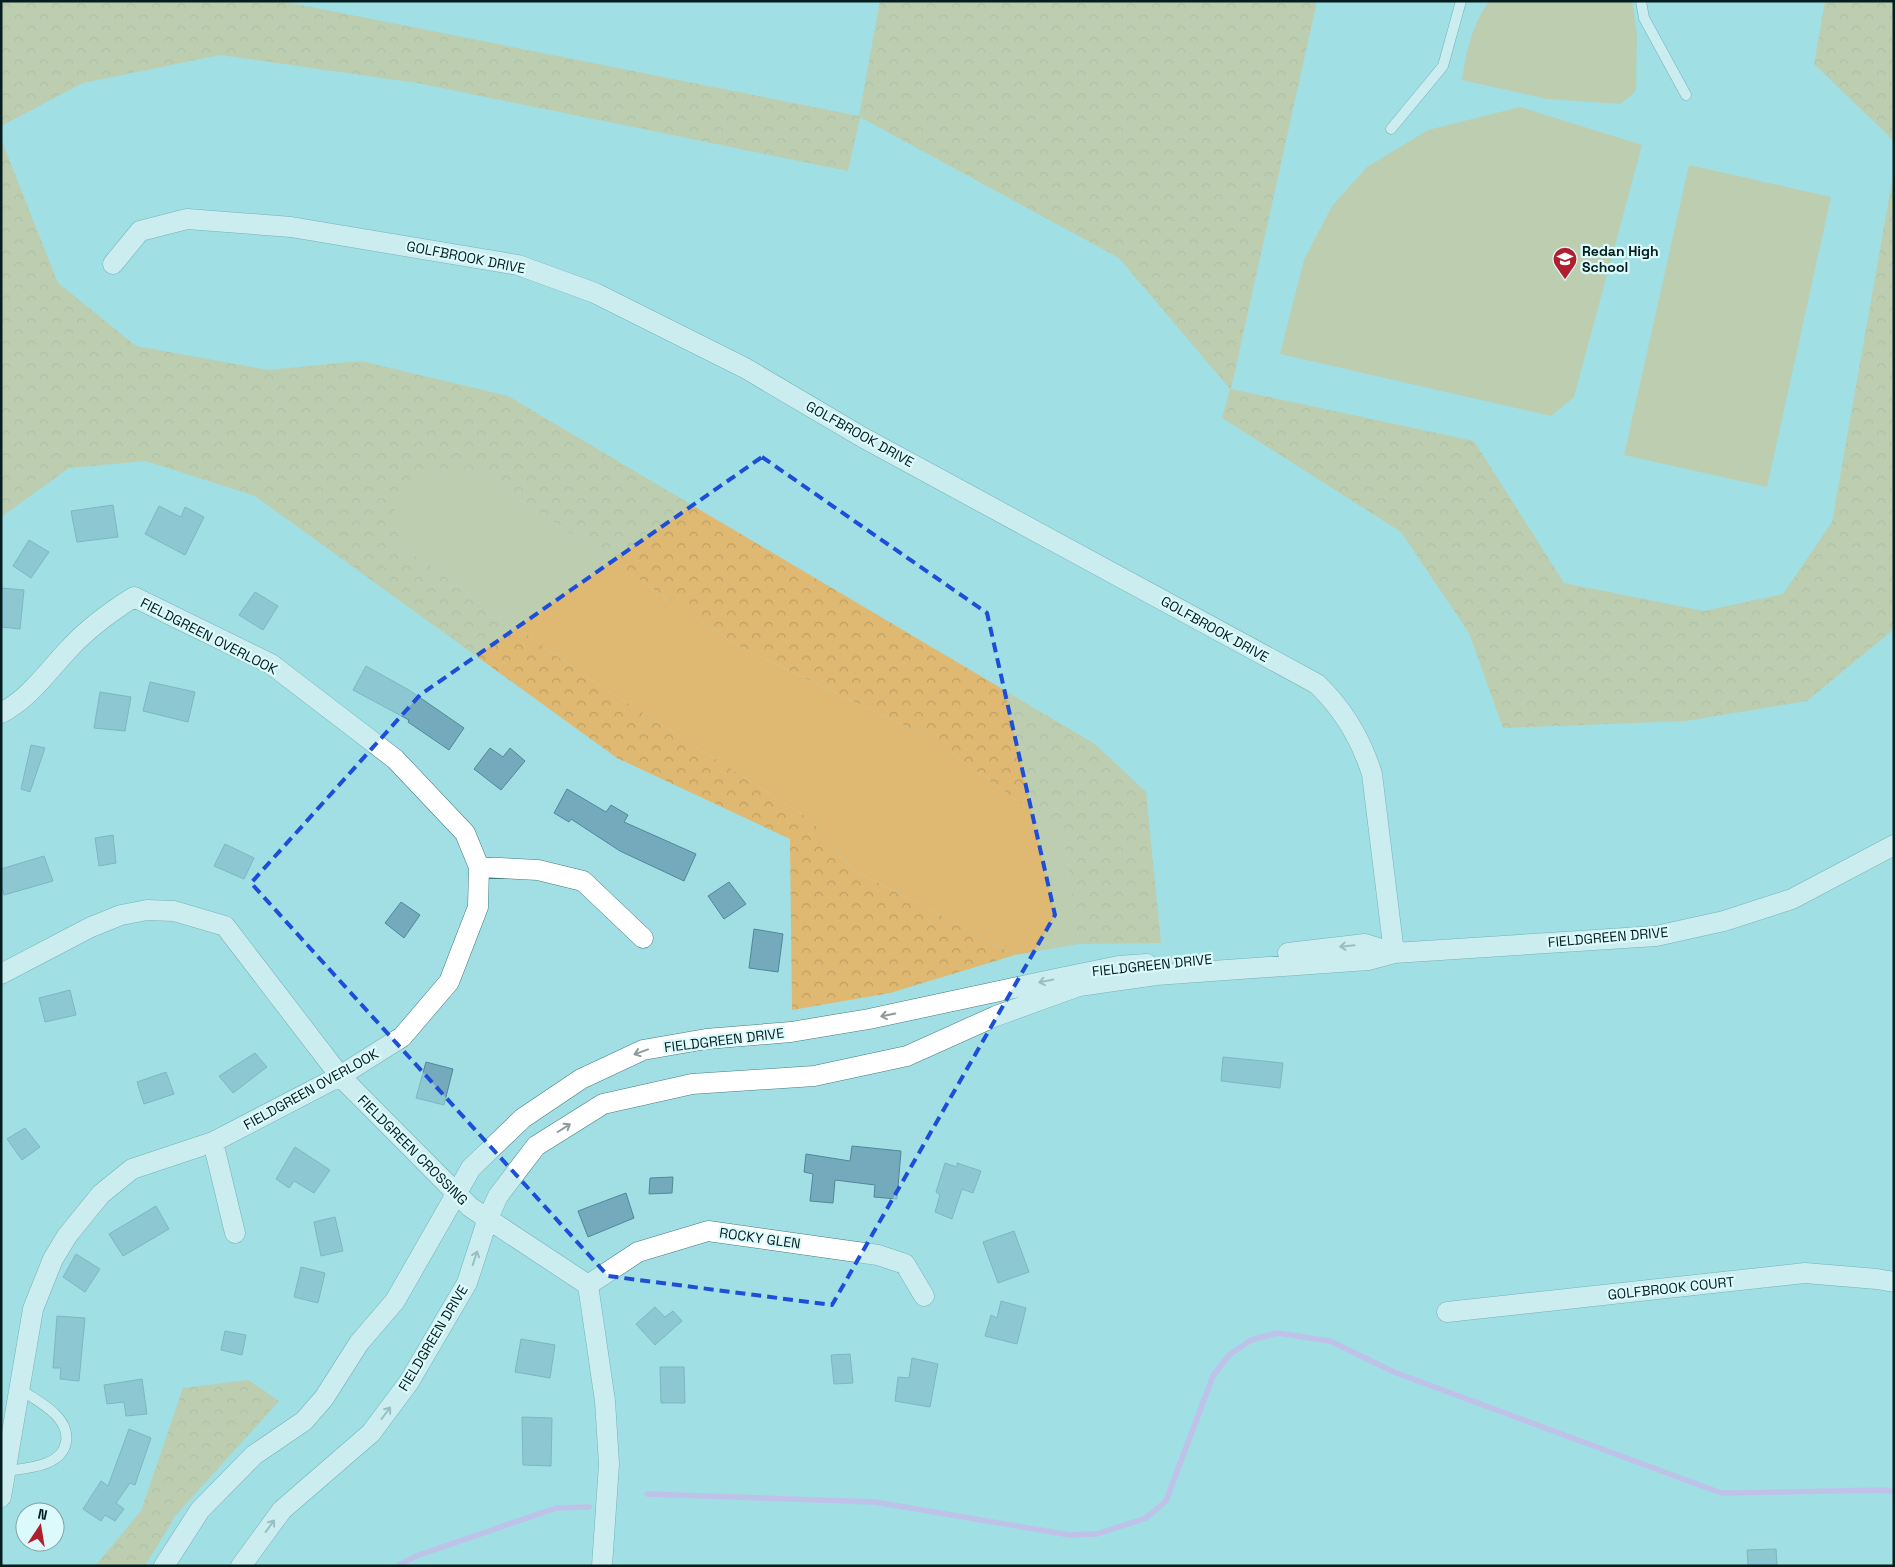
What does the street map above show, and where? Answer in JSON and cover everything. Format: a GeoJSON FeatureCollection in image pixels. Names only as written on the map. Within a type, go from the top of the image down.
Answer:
{"type":"FeatureCollection","features":[{"type":"Feature","properties":{"kind":"street","name":"GOLFBROOK DRIVE"},"geometry":{"type":"LineString","coordinates":[[113,264],[140,231],[187,218],[292,227],[518,265],[594,293],[746,368],[862,437],[1317,684],[1336,703],[1364,748],[1372,774],[1394,953]]}},
{"type":"Feature","properties":{"kind":"street","name":"FIELDGREEN OVERLOOK"},"geometry":{"type":"LineString","coordinates":[[1,713],[34,690],[68,649],[108,614],[134,598],[271,664],[395,759],[465,833],[479,867],[478,907],[449,982],[402,1037],[340,1076],[213,1142],[132,1169],[101,1194],[67,1236],[53,1259],[33,1309],[7,1471],[1,1497]]}},
{"type":"Feature","properties":{"kind":"street","name":"FIELDGREEN DRIVE"},"geometry":{"type":"LineString","coordinates":[[241,1566],[282,1510],[371,1433],[409,1382],[467,1283],[488,1218],[498,1196],[536,1146],[603,1104],[692,1084],[814,1076],[907,1056],[996,1016],[1079,986],[1156,975],[1368,960],[1394,953],[1656,936],[1724,921],[1792,899],[1894,845]]}},
{"type":"Feature","properties":{"kind":"street"},"geometry":{"type":"LineString","coordinates":[[479,867],[538,870],[584,881],[643,938]]}},
{"type":"Feature","properties":{"kind":"street","name":"FIELDGREEN CROSSING"},"geometry":{"type":"LineString","coordinates":[[1,974],[92,927],[121,915],[147,910],[174,911],[225,926],[340,1076],[455,1193],[470,1207],[588,1285]]}},
{"type":"Feature","properties":{"kind":"street","name":"FIELDGREEN DRIVE"},"geometry":{"type":"LineString","coordinates":[[164,1566],[200,1510],[254,1455],[304,1421],[324,1398],[359,1343],[395,1301],[471,1168],[523,1118],[581,1079],[643,1050],[706,1039],[791,1032],[869,1019],[1119,966],[1288,953],[1365,944],[1394,953]]}},
{"type":"Feature","properties":{"kind":"street"},"geometry":{"type":"LineString","coordinates":[[213,1142],[235,1233]]}},
{"type":"Feature","properties":{"kind":"street","name":"ROCKY GLEN"},"geometry":{"type":"LineString","coordinates":[[588,1285],[638,1252],[708,1231],[878,1255],[905,1264],[924,1296]]}},
{"type":"Feature","properties":{"kind":"street","name":"GOLFBROOK COURT"},"geometry":{"type":"LineString","coordinates":[[1447,1312],[1805,1273],[1894,1282]]}},
{"type":"Feature","properties":{"kind":"street"},"geometry":{"type":"LineString","coordinates":[[588,1285],[605,1401],[609,1464],[602,1566]]}},
{"type":"Feature","properties":{"kind":"lane"},"geometry":{"type":"LineString","coordinates":[[1391,129],[1443,66],[1462,1]]}},
{"type":"Feature","properties":{"kind":"lane"},"geometry":{"type":"LineString","coordinates":[[1641,1],[1644,18],[1686,95]]}},
{"type":"Feature","properties":{"kind":"lane"},"geometry":{"type":"LineString","coordinates":[[7,1471],[40,1466],[60,1457],[67,1438],[64,1426],[55,1414],[20,1388]]}},
{"type":"Feature","properties":{"kind":"highlighted area"},"geometry":{"type":"Polygon","coordinates":[[[762,457],[987,613],[1055,915],[832,1305],[608,1276],[251,883],[420,695],[762,457]]]}},
{"type":"Feature","properties":{"kind":"green space"},"geometry":{"type":"Polygon","coordinates":[[[1,1],[281,1],[859,116],[880,1],[1317,1],[1231,389],[1474,441],[1564,583],[1704,611],[1783,594],[1832,522],[1894,170],[1894,629],[1807,701],[1686,721],[1503,728],[1469,633],[1401,532],[1222,418],[1230,389],[1119,258],[860,117],[848,171],[417,83],[220,55],[83,83],[1,126],[1,1]]]}},
{"type":"Feature","properties":{"kind":"green space"},"geometry":{"type":"Polygon","coordinates":[[[1489,1],[1632,1],[1637,35],[1636,91],[1621,104],[1547,99],[1462,80],[1471,39],[1478,19],[1489,1]]]}},
{"type":"Feature","properties":{"kind":"green space"},"geometry":{"type":"Polygon","coordinates":[[[1825,1],[1894,1],[1894,141],[1814,64],[1825,1]]]}},
{"type":"Feature","properties":{"kind":"green space"},"geometry":{"type":"Polygon","coordinates":[[[1520,107],[1642,145],[1574,397],[1551,416],[1280,354],[1304,260],[1332,206],[1367,167],[1428,130],[1520,107]]]}},
{"type":"Feature","properties":{"kind":"green space"},"geometry":{"type":"Polygon","coordinates":[[[1,139],[58,283],[136,346],[268,370],[361,361],[508,396],[1095,744],[1146,792],[1161,943],[1079,944],[1063,833],[930,738],[742,648],[474,469],[419,474],[393,513],[400,545],[588,678],[811,820],[852,869],[1015,955],[890,993],[792,1010],[790,839],[617,758],[255,496],[146,461],[69,468],[1,517],[1,139]]]}},
{"type":"Feature","properties":{"kind":"green space"},"geometry":{"type":"Polygon","coordinates":[[[1689,165],[1831,197],[1767,487],[1624,455],[1689,165]]]}},
{"type":"Feature","properties":{"kind":"green space"},"geometry":{"type":"Polygon","coordinates":[[[474,469],[742,648],[930,738],[1063,833],[1079,944],[1015,955],[852,869],[811,820],[588,678],[400,545],[392,513],[419,473],[474,469]]]}},
{"type":"Feature","properties":{"kind":"green space"},"geometry":{"type":"Polygon","coordinates":[[[248,1380],[279,1401],[176,1515],[145,1566],[95,1566],[141,1511],[183,1388],[248,1380]]]}},
{"type":"Feature","properties":{"kind":"building"},"geometry":{"type":"Polygon","coordinates":[[[113,505],[118,537],[77,542],[71,511],[113,505]]]}},
{"type":"Feature","properties":{"kind":"building"},"geometry":{"type":"Polygon","coordinates":[[[159,506],[181,517],[185,507],[204,517],[185,555],[145,534],[159,506]]]}},
{"type":"Feature","properties":{"kind":"building"},"geometry":{"type":"Polygon","coordinates":[[[29,540],[49,552],[31,578],[13,566],[29,540]]]}},
{"type":"Feature","properties":{"kind":"building"},"geometry":{"type":"Polygon","coordinates":[[[1,588],[24,590],[20,629],[1,627],[1,588]]]}},
{"type":"Feature","properties":{"kind":"building"},"geometry":{"type":"Polygon","coordinates":[[[255,592],[278,606],[263,630],[239,615],[255,592]]]}},
{"type":"Feature","properties":{"kind":"building"},"geometry":{"type":"Polygon","coordinates":[[[366,666],[409,690],[464,728],[449,750],[408,722],[409,720],[353,690],[366,666]]]}},
{"type":"Feature","properties":{"kind":"building"},"geometry":{"type":"Polygon","coordinates":[[[150,682],[195,692],[188,722],[143,711],[150,682]]]}},
{"type":"Feature","properties":{"kind":"building"},"geometry":{"type":"Polygon","coordinates":[[[100,692],[131,697],[125,731],[94,728],[100,692]]]}},
{"type":"Feature","properties":{"kind":"building"},"geometry":{"type":"Polygon","coordinates":[[[31,745],[45,748],[30,792],[21,789],[31,745]]]}},
{"type":"Feature","properties":{"kind":"building"},"geometry":{"type":"Polygon","coordinates":[[[490,748],[503,757],[510,748],[525,761],[501,790],[474,769],[490,748]]]}},
{"type":"Feature","properties":{"kind":"building"},"geometry":{"type":"Polygon","coordinates":[[[567,789],[606,812],[611,805],[628,815],[624,822],[696,854],[684,881],[620,851],[571,819],[569,822],[554,813],[567,789]]]}},
{"type":"Feature","properties":{"kind":"building"},"geometry":{"type":"Polygon","coordinates":[[[113,835],[116,863],[99,866],[95,838],[113,835]]]}},
{"type":"Feature","properties":{"kind":"building"},"geometry":{"type":"Polygon","coordinates":[[[225,844],[254,858],[244,879],[214,866],[225,844]]]}},
{"type":"Feature","properties":{"kind":"building"},"geometry":{"type":"Polygon","coordinates":[[[44,856],[53,881],[4,895],[1,884],[1,869],[44,856]]]}},
{"type":"Feature","properties":{"kind":"building"},"geometry":{"type":"Polygon","coordinates":[[[729,882],[746,904],[724,919],[708,896],[729,882]]]}},
{"type":"Feature","properties":{"kind":"building"},"geometry":{"type":"Polygon","coordinates":[[[401,902],[420,915],[404,938],[385,923],[401,902]]]}},
{"type":"Feature","properties":{"kind":"building"},"geometry":{"type":"Polygon","coordinates":[[[754,929],[783,934],[778,972],[749,968],[754,929]]]}},
{"type":"Feature","properties":{"kind":"building"},"geometry":{"type":"Polygon","coordinates":[[[70,990],[76,1015],[45,1022],[39,998],[70,990]]]}},
{"type":"Feature","properties":{"kind":"building"},"geometry":{"type":"Polygon","coordinates":[[[255,1053],[267,1067],[233,1093],[219,1076],[255,1053]]]}},
{"type":"Feature","properties":{"kind":"building"},"geometry":{"type":"Polygon","coordinates":[[[1223,1057],[1283,1063],[1280,1088],[1221,1081],[1223,1057]]]}},
{"type":"Feature","properties":{"kind":"building"},"geometry":{"type":"Polygon","coordinates":[[[426,1062],[453,1069],[444,1105],[416,1098],[426,1062]]]}},
{"type":"Feature","properties":{"kind":"building"},"geometry":{"type":"Polygon","coordinates":[[[166,1072],[174,1094],[144,1104],[137,1082],[166,1072]]]}},
{"type":"Feature","properties":{"kind":"building"},"geometry":{"type":"Polygon","coordinates":[[[25,1128],[40,1147],[22,1160],[7,1139],[25,1128]]]}},
{"type":"Feature","properties":{"kind":"building"},"geometry":{"type":"Polygon","coordinates":[[[852,1146],[901,1151],[897,1199],[874,1197],[875,1185],[835,1180],[833,1203],[810,1201],[813,1174],[804,1172],[806,1154],[850,1161],[852,1146]]]}},
{"type":"Feature","properties":{"kind":"building"},"geometry":{"type":"Polygon","coordinates":[[[295,1147],[330,1170],[314,1193],[294,1181],[289,1188],[276,1179],[295,1147]]]}},
{"type":"Feature","properties":{"kind":"building"},"geometry":{"type":"Polygon","coordinates":[[[945,1163],[957,1167],[957,1163],[981,1171],[973,1193],[962,1189],[952,1219],[935,1212],[940,1195],[936,1192],[945,1163]]]}},
{"type":"Feature","properties":{"kind":"building"},"geometry":{"type":"Polygon","coordinates":[[[673,1177],[672,1193],[649,1194],[650,1178],[673,1177]]]}},
{"type":"Feature","properties":{"kind":"building"},"geometry":{"type":"Polygon","coordinates":[[[626,1193],[634,1218],[588,1237],[578,1211],[626,1193]]]}},
{"type":"Feature","properties":{"kind":"building"},"geometry":{"type":"Polygon","coordinates":[[[156,1206],[169,1229],[123,1256],[109,1234],[156,1206]]]}},
{"type":"Feature","properties":{"kind":"building"},"geometry":{"type":"Polygon","coordinates":[[[335,1217],[343,1251],[321,1256],[314,1222],[335,1217]]]}},
{"type":"Feature","properties":{"kind":"building"},"geometry":{"type":"Polygon","coordinates":[[[1014,1231],[1029,1272],[998,1283],[983,1242],[1014,1231]]]}},
{"type":"Feature","properties":{"kind":"building"},"geometry":{"type":"Polygon","coordinates":[[[76,1254],[100,1269],[85,1292],[63,1277],[76,1254]]]}},
{"type":"Feature","properties":{"kind":"building"},"geometry":{"type":"Polygon","coordinates":[[[301,1267],[325,1273],[318,1303],[294,1297],[301,1267]]]}},
{"type":"Feature","properties":{"kind":"building"},"geometry":{"type":"Polygon","coordinates":[[[1001,1301],[1026,1308],[1017,1344],[985,1336],[991,1315],[997,1318],[1001,1301]]]}},
{"type":"Feature","properties":{"kind":"building"},"geometry":{"type":"Polygon","coordinates":[[[655,1307],[665,1317],[673,1311],[682,1321],[655,1345],[636,1324],[655,1307]]]}},
{"type":"Feature","properties":{"kind":"building"},"geometry":{"type":"Polygon","coordinates":[[[57,1316],[85,1318],[79,1381],[60,1379],[61,1368],[53,1368],[57,1316]]]}},
{"type":"Feature","properties":{"kind":"building"},"geometry":{"type":"Polygon","coordinates":[[[225,1331],[246,1335],[242,1355],[221,1350],[225,1331]]]}},
{"type":"Feature","properties":{"kind":"building"},"geometry":{"type":"Polygon","coordinates":[[[521,1339],[555,1345],[550,1378],[515,1372],[521,1339]]]}},
{"type":"Feature","properties":{"kind":"building"},"geometry":{"type":"Polygon","coordinates":[[[850,1354],[853,1383],[834,1384],[831,1355],[850,1354]]]}},
{"type":"Feature","properties":{"kind":"building"},"geometry":{"type":"Polygon","coordinates":[[[912,1358],[938,1364],[930,1407],[895,1401],[898,1377],[909,1378],[912,1358]]]}},
{"type":"Feature","properties":{"kind":"building"},"geometry":{"type":"Polygon","coordinates":[[[660,1367],[684,1367],[685,1403],[661,1403],[660,1367]]]}},
{"type":"Feature","properties":{"kind":"building"},"geometry":{"type":"Polygon","coordinates":[[[142,1379],[147,1414],[126,1416],[124,1402],[107,1404],[104,1385],[142,1379]]]}},
{"type":"Feature","properties":{"kind":"building"},"geometry":{"type":"Polygon","coordinates":[[[522,1417],[552,1418],[551,1466],[523,1465],[522,1417]]]}},
{"type":"Feature","properties":{"kind":"building"},"geometry":{"type":"Polygon","coordinates":[[[129,1429],[151,1438],[135,1485],[130,1483],[116,1503],[124,1509],[115,1521],[105,1515],[101,1521],[83,1509],[101,1481],[108,1486],[129,1429]]]}},
{"type":"Feature","properties":{"kind":"building"},"geometry":{"type":"Polygon","coordinates":[[[1776,1549],[1777,1566],[1748,1566],[1747,1550],[1776,1549]]]}},
{"type":"Feature","properties":{"kind":"waterway"},"geometry":{"type":"LineString","coordinates":[[647,1494],[875,1502],[1070,1535],[1097,1534],[1146,1518],[1166,1501],[1213,1376],[1229,1355],[1251,1340],[1277,1333],[1330,1341],[1394,1372],[1721,1493],[1884,1490],[1894,1492]]}},
{"type":"Feature","properties":{"kind":"waterway"},"geometry":{"type":"LineString","coordinates":[[398,1566],[416,1556],[556,1508],[589,1507]]}},
{"type":"Feature","properties":{"kind":"place","name":"Redan High School"},"geometry":{"type":"Point","coordinates":[1565,280]}}]}
